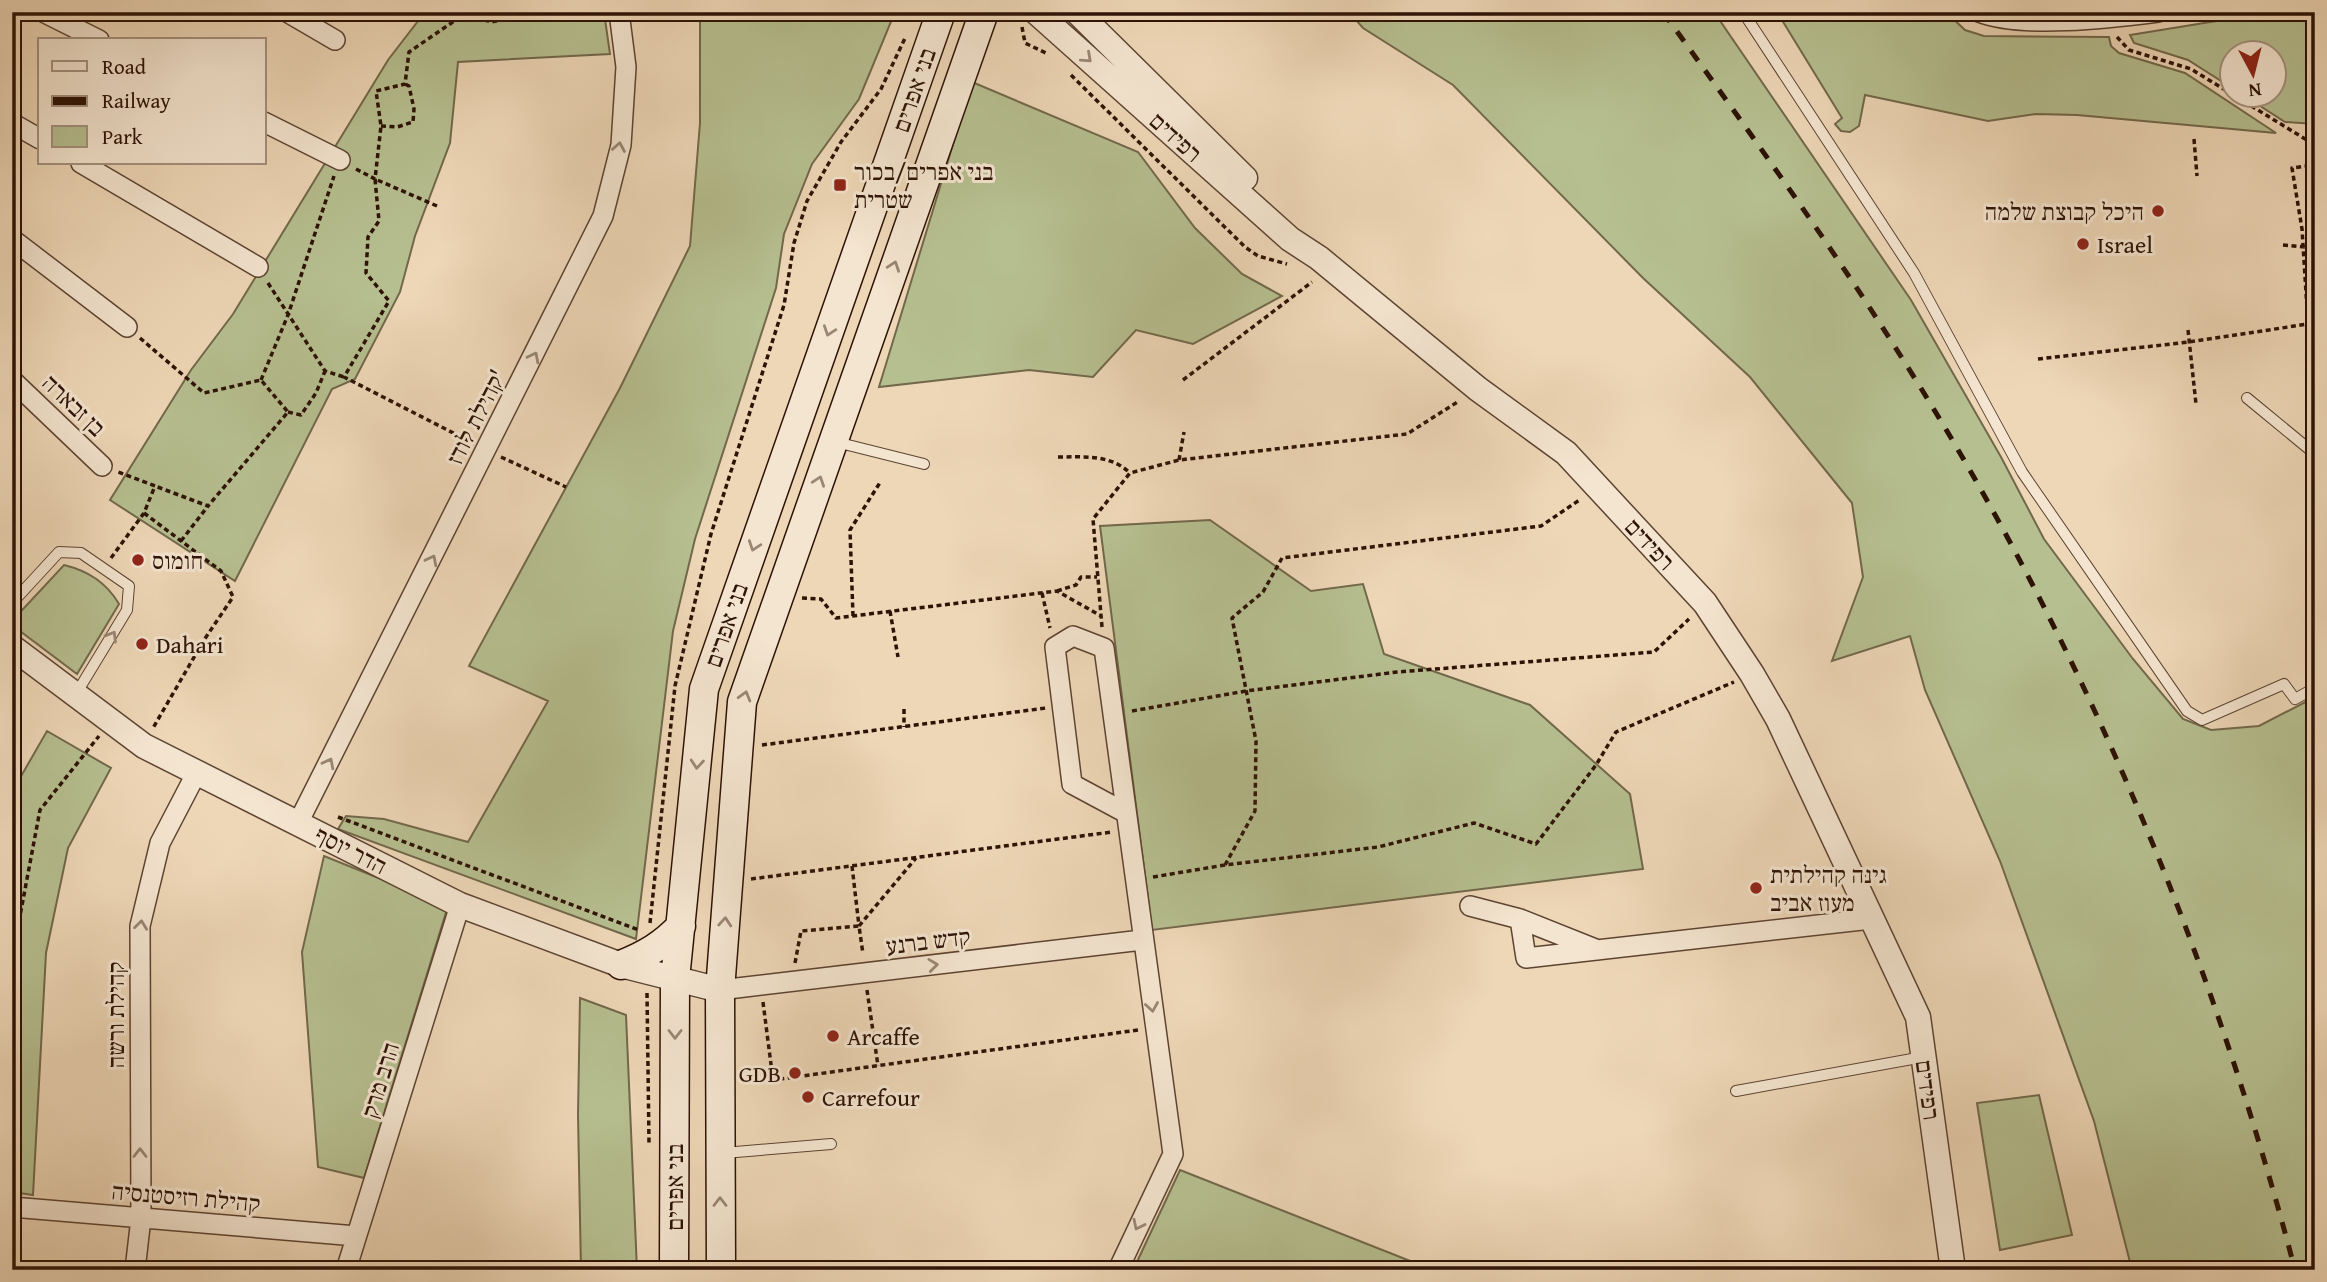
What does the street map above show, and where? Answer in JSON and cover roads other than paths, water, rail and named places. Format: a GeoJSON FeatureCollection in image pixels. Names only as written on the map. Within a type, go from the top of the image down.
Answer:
{"type":"FeatureCollection","features":[{"type":"Feature","properties":{"kind":"main road","name":"בני אפרים"},"geometry":{"type":"LineString","coordinates":[[674,1266],[675,979],[704,689],[942,12]]}},
{"type":"Feature","properties":{"kind":"main road","name":"בני אפרים"},"geometry":{"type":"LineString","coordinates":[[721,1270],[720,990],[742,702],[984,12]]}},
{"type":"Feature","properties":{"kind":"main road"},"geometry":{"type":"LineString","coordinates":[[621,965],[646,956],[664,944],[681,926]]}},
{"type":"Feature","properties":{"kind":"street"},"geometry":{"type":"LineString","coordinates":[[43,12],[95,38]]}},
{"type":"Feature","properties":{"kind":"street"},"geometry":{"type":"LineString","coordinates":[[287,12],[335,40]]}},
{"type":"Feature","properties":{"kind":"street","name":"קהילת לודז'"},"geometry":{"type":"LineString","coordinates":[[303,815],[603,216],[621,145],[626,67],[619,12]]}},
{"type":"Feature","properties":{"kind":"street","name":"רפידים"},"geometry":{"type":"LineString","coordinates":[[1077,12],[1300,233],[1313,265]]}},
{"type":"Feature","properties":{"kind":"street"},"geometry":{"type":"LineString","coordinates":[[1979,12],[2011,18],[2113,18],[2158,12]]}},
{"type":"Feature","properties":{"kind":"street","name":"רפידים"},"geometry":{"type":"LineString","coordinates":[[1030,17],[1290,239],[1313,265],[1566,453],[1705,603],[1752,674],[1784,730],[1918,1017],[1953,1270]]}},
{"type":"Feature","properties":{"kind":"street"},"geometry":{"type":"LineString","coordinates":[[12,123],[38,138]]}},
{"type":"Feature","properties":{"kind":"street"},"geometry":{"type":"LineString","coordinates":[[266,123],[340,160]]}},
{"type":"Feature","properties":{"kind":"street"},"geometry":{"type":"LineString","coordinates":[[82,164],[258,267]]}},
{"type":"Feature","properties":{"kind":"street"},"geometry":{"type":"LineString","coordinates":[[12,239],[127,327]]}},
{"type":"Feature","properties":{"kind":"street","name":"בן זבארה"},"geometry":{"type":"LineString","coordinates":[[12,380],[102,466]]}},
{"type":"Feature","properties":{"kind":"street"},"geometry":{"type":"LineString","coordinates":[[1118,1270],[1173,1154],[1104,648],[1073,636],[1055,647],[1072,784],[1127,821]]}},
{"type":"Feature","properties":{"kind":"street","name":"הדר יוסף"},"geometry":{"type":"LineString","coordinates":[[12,647],[111,721],[149,736],[197,772],[303,815],[460,905],[621,965],[720,990]]}},
{"type":"Feature","properties":{"kind":"street","name":"קהילת ורשה"},"geometry":{"type":"LineString","coordinates":[[135,1270],[141,1218],[140,926],[160,843],[197,772]]}},
{"type":"Feature","properties":{"kind":"street","name":"הרב מרק"},"geometry":{"type":"LineString","coordinates":[[346,1270],[460,905]]}},
{"type":"Feature","properties":{"kind":"street"},"geometry":{"type":"LineString","coordinates":[[1470,906],[1520,919],[1598,950]]}},
{"type":"Feature","properties":{"kind":"street"},"geometry":{"type":"LineString","coordinates":[[1520,919],[1526,958],[1871,919]]}},
{"type":"Feature","properties":{"kind":"street","name":"קדש ברנע"},"geometry":{"type":"LineString","coordinates":[[720,990],[1142,940]]}},
{"type":"Feature","properties":{"kind":"street","name":"קהילת רזיסטנסיה"},"geometry":{"type":"LineString","coordinates":[[12,1208],[356,1237]]}},
{"type":"Feature","properties":{"kind":"lane"},"geometry":{"type":"LineString","coordinates":[[1743,12],[1914,273],[2022,472],[2187,711],[2202,720],[2284,684],[2295,699],[2315,688]]}},
{"type":"Feature","properties":{"kind":"lane"},"geometry":{"type":"LineString","coordinates":[[2248,398],[2315,454]]}},
{"type":"Feature","properties":{"kind":"lane"},"geometry":{"type":"LineString","coordinates":[[833,441],[924,464]]}},
{"type":"Feature","properties":{"kind":"lane"},"geometry":{"type":"LineString","coordinates":[[12,603],[59,552],[81,553],[130,586],[127,610],[76,694]]}},
{"type":"Feature","properties":{"kind":"lane"},"geometry":{"type":"LineString","coordinates":[[1736,1091],[1923,1057]]}},
{"type":"Feature","properties":{"kind":"lane"},"geometry":{"type":"LineString","coordinates":[[720,1153],[831,1144]]}},
{"type":"Feature","properties":{"kind":"railway"},"geometry":{"type":"LineString","coordinates":[[1663,12],[1874,314],[1967,464],[2027,573],[2134,799],[2181,914],[2223,1031],[2295,1270]]}},
{"type":"Feature","properties":{"kind":"place","name":"בני אפרים/בכור שטרית"},"geometry":{"type":"Point","coordinates":[840,185]}},
{"type":"Feature","properties":{"kind":"place","name":"היכל קבוצת שלמה"},"geometry":{"type":"Point","coordinates":[2158,211]}},
{"type":"Feature","properties":{"kind":"place","name":"Israel"},"geometry":{"type":"Point","coordinates":[2083,244]}},
{"type":"Feature","properties":{"kind":"place","name":"חומוס"},"geometry":{"type":"Point","coordinates":[138,560]}},
{"type":"Feature","properties":{"kind":"place","name":"Dahari"},"geometry":{"type":"Point","coordinates":[142,644]}},
{"type":"Feature","properties":{"kind":"place","name":"גינה קהילתית מעוז אביב"},"geometry":{"type":"Point","coordinates":[1756,888]}},
{"type":"Feature","properties":{"kind":"place","name":"Arcaffe"},"geometry":{"type":"Point","coordinates":[833,1036]}},
{"type":"Feature","properties":{"kind":"place","name":"GDB"},"geometry":{"type":"Point","coordinates":[795,1073]}},
{"type":"Feature","properties":{"kind":"place","name":"Carrefour"},"geometry":{"type":"Point","coordinates":[808,1097]}}]}
